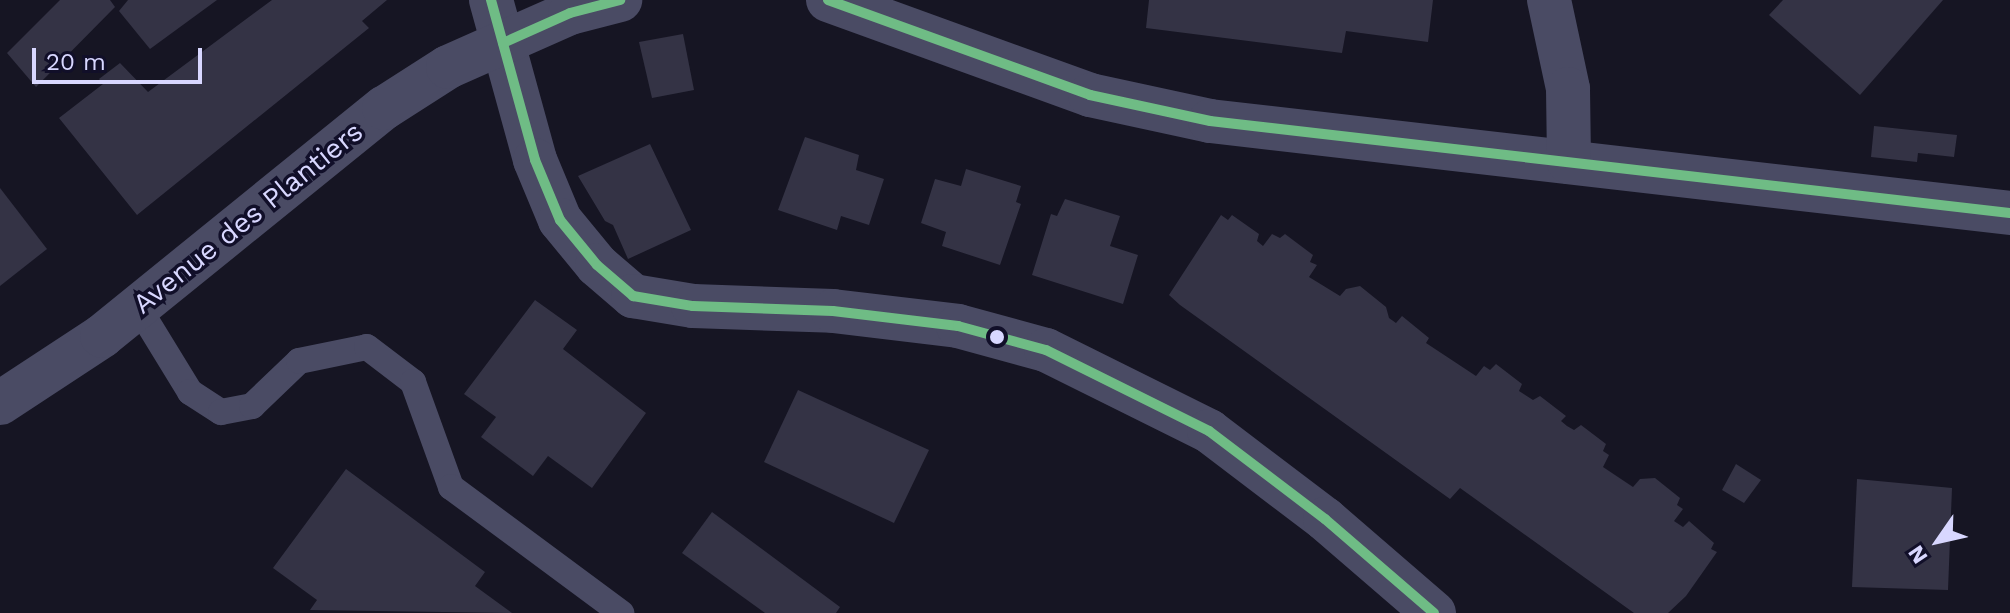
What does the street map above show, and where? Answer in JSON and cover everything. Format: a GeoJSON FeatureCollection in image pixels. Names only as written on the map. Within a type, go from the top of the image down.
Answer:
{"type":"FeatureCollection","features":[{"type":"Feature","properties":{"kind":"street"},"geometry":{"type":"LineString","coordinates":[[491,0],[535,160],[560,220],[597,265],[633,296],[693,306],[833,311],[958,326],[1046,350],[1209,431],[1325,519],[1434,613]]}},
{"type":"Feature","properties":{"kind":"street","name":"Avenue des Plantiers"},"geometry":{"type":"LineString","coordinates":[[0,403],[138,307],[384,108],[448,67],[570,13],[620,0]]}},
{"type":"Feature","properties":{"kind":"street"},"geometry":{"type":"LineString","coordinates":[[828,0],[1090,95],[1210,121],[2010,213]]}},
{"type":"Feature","properties":{"kind":"street"},"geometry":{"type":"LineString","coordinates":[[1549,0],[1568,89],[1569,162]]}},
{"type":"Feature","properties":{"kind":"lane"},"geometry":{"type":"LineString","coordinates":[[138,307],[190,392],[221,412],[252,406],[299,361],[367,347],[413,382],[451,487],[621,613]]}},
{"type":"Feature","properties":{"kind":"building"},"geometry":{"type":"Polygon","coordinates":[[[60,0],[110,0],[115,7],[36,87],[7,53],[60,0]]]}},
{"type":"Feature","properties":{"kind":"building"},"geometry":{"type":"Polygon","coordinates":[[[128,0],[217,0],[150,49],[119,11],[128,0]]]}},
{"type":"Feature","properties":{"kind":"building"},"geometry":{"type":"Polygon","coordinates":[[[272,0],[387,0],[362,21],[369,28],[137,215],[59,118],[103,84],[99,79],[120,63],[148,92],[272,0]]]}},
{"type":"Feature","properties":{"kind":"building"},"geometry":{"type":"Polygon","coordinates":[[[1149,0],[1433,0],[1428,42],[1346,31],[1342,53],[1146,28],[1149,0]]]}},
{"type":"Feature","properties":{"kind":"building"},"geometry":{"type":"Polygon","coordinates":[[[1783,0],[1943,0],[1860,95],[1769,15],[1783,0]]]}},
{"type":"Feature","properties":{"kind":"building"},"geometry":{"type":"Polygon","coordinates":[[[683,34],[694,90],[652,98],[639,42],[683,34]]]}},
{"type":"Feature","properties":{"kind":"building"},"geometry":{"type":"Polygon","coordinates":[[[1874,126],[1957,135],[1954,157],[1918,153],[1917,162],[1871,157],[1874,126]]]}},
{"type":"Feature","properties":{"kind":"building"},"geometry":{"type":"Polygon","coordinates":[[[805,137],[859,155],[856,170],[884,179],[869,225],[841,216],[837,230],[778,210],[805,137]]]}},
{"type":"Feature","properties":{"kind":"building"},"geometry":{"type":"Polygon","coordinates":[[[650,144],[691,230],[628,259],[613,225],[605,221],[578,176],[650,144]]]}},
{"type":"Feature","properties":{"kind":"building"},"geometry":{"type":"Polygon","coordinates":[[[966,169],[1021,186],[1016,202],[1021,204],[1000,265],[942,246],[946,232],[921,223],[935,179],[961,186],[966,169]]]}},
{"type":"Feature","properties":{"kind":"building"},"geometry":{"type":"Polygon","coordinates":[[[0,188],[47,249],[0,286],[0,188]]]}},
{"type":"Feature","properties":{"kind":"building"},"geometry":{"type":"Polygon","coordinates":[[[1065,199],[1120,216],[1110,246],[1138,255],[1123,304],[1032,275],[1051,214],[1057,216],[1065,199]]]}},
{"type":"Feature","properties":{"kind":"building"},"geometry":{"type":"Polygon","coordinates":[[[1221,215],[1228,220],[1232,215],[1259,234],[1257,241],[1263,246],[1272,234],[1280,238],[1285,234],[1313,255],[1310,262],[1317,265],[1309,277],[1340,296],[1346,289],[1360,286],[1386,307],[1389,318],[1396,323],[1402,316],[1429,338],[1426,343],[1476,376],[1484,366],[1490,370],[1496,364],[1522,384],[1519,391],[1533,400],[1540,396],[1566,416],[1561,421],[1567,426],[1574,430],[1581,425],[1606,444],[1603,451],[1609,455],[1603,467],[1633,487],[1640,479],[1655,478],[1680,498],[1677,505],[1683,509],[1674,521],[1683,527],[1689,521],[1714,543],[1711,549],[1717,552],[1686,596],[1668,613],[1634,613],[1460,488],[1450,499],[1180,305],[1169,295],[1221,215]]]}},
{"type":"Feature","properties":{"kind":"building"},"geometry":{"type":"Polygon","coordinates":[[[535,300],[577,330],[563,349],[646,413],[592,488],[548,456],[533,476],[481,437],[496,417],[464,394],[535,300]]]}},
{"type":"Feature","properties":{"kind":"building"},"geometry":{"type":"Polygon","coordinates":[[[798,390],[929,450],[894,523],[764,462],[798,390]]]}},
{"type":"Feature","properties":{"kind":"building"},"geometry":{"type":"Polygon","coordinates":[[[1736,464],[1761,480],[1744,503],[1722,490],[1736,464]]]}},
{"type":"Feature","properties":{"kind":"building"},"geometry":{"type":"Polygon","coordinates":[[[346,469],[485,572],[475,586],[512,613],[310,610],[317,600],[273,568],[346,469]]]}},
{"type":"Feature","properties":{"kind":"building"},"geometry":{"type":"Polygon","coordinates":[[[1857,479],[1952,488],[1948,590],[1852,587],[1857,479]]]}},
{"type":"Feature","properties":{"kind":"building"},"geometry":{"type":"Polygon","coordinates":[[[712,512],[840,607],[836,613],[765,613],[682,553],[712,512]]]}},
{"type":"Feature","properties":{"kind":"transit line"},"geometry":{"type":"LineString","coordinates":[[491,0],[535,160],[560,220],[597,265],[633,296],[693,306],[833,311],[958,326],[1046,350],[1209,431],[1325,519],[1434,613]]}},
{"type":"Feature","properties":{"kind":"transit line"},"geometry":{"type":"LineString","coordinates":[[503,43],[570,13],[620,0]]}},
{"type":"Feature","properties":{"kind":"transit line"},"geometry":{"type":"LineString","coordinates":[[828,0],[1090,95],[1210,121],[2010,213]]}}]}
